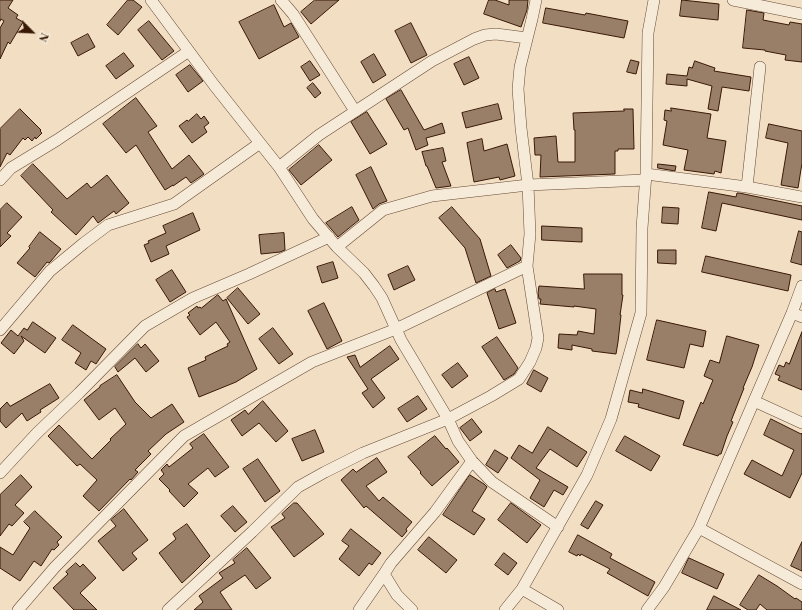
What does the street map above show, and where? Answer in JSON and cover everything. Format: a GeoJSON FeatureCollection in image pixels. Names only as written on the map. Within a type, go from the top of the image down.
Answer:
{"type":"FeatureCollection","features":[{"type":"Feature","properties":{"kind":"street"},"geometry":{"type":"LineString","coordinates":[[151,0],[278,167],[313,218],[328,237],[364,273],[374,286],[382,298],[401,340],[448,419],[458,441],[472,461],[492,482],[558,527]]}},
{"type":"Feature","properties":{"kind":"street"},"geometry":{"type":"LineString","coordinates":[[281,0],[293,14],[355,111]]}},
{"type":"Feature","properties":{"kind":"street"},"geometry":{"type":"LineString","coordinates":[[168,610],[298,487],[363,453],[448,419],[491,396],[519,379],[530,362],[536,348],[538,338],[526,266],[530,234],[528,185],[518,89],[520,67],[536,0]]}},
{"type":"Feature","properties":{"kind":"street"},"geometry":{"type":"LineString","coordinates":[[505,610],[522,589],[587,475],[611,419],[640,313],[648,33],[654,0]]}},
{"type":"Feature","properties":{"kind":"street"},"geometry":{"type":"LineString","coordinates":[[733,0],[802,14]]}},
{"type":"Feature","properties":{"kind":"street"},"geometry":{"type":"LineString","coordinates":[[278,167],[319,135],[355,111],[432,61],[474,39],[485,35],[496,34],[527,38]]}},
{"type":"Feature","properties":{"kind":"street"},"geometry":{"type":"LineString","coordinates":[[0,180],[11,168],[57,140],[189,50]]}},
{"type":"Feature","properties":{"kind":"street"},"geometry":{"type":"LineString","coordinates":[[747,187],[760,67]]}},
{"type":"Feature","properties":{"kind":"street"},"geometry":{"type":"LineString","coordinates":[[0,330],[50,271],[108,225],[174,204],[260,143]]}},
{"type":"Feature","properties":{"kind":"street"},"geometry":{"type":"LineString","coordinates":[[338,247],[383,210],[432,196],[528,185],[645,177],[747,187],[802,197]]}},
{"type":"Feature","properties":{"kind":"street"},"geometry":{"type":"LineString","coordinates":[[0,473],[37,433],[145,326],[192,298],[249,274],[328,237]]}},
{"type":"Feature","properties":{"kind":"street"},"geometry":{"type":"LineString","coordinates":[[18,610],[55,567],[184,436],[312,362],[396,329],[526,266]]}},
{"type":"Feature","properties":{"kind":"street"},"geometry":{"type":"LineString","coordinates":[[647,610],[664,587],[699,528],[754,401],[797,315],[802,286]]}},
{"type":"Feature","properties":{"kind":"street"},"geometry":{"type":"LineString","coordinates":[[754,401],[802,423]]}},
{"type":"Feature","properties":{"kind":"street"},"geometry":{"type":"LineString","coordinates":[[359,610],[391,563],[436,512],[472,461]]}},
{"type":"Feature","properties":{"kind":"street"},"geometry":{"type":"LineString","coordinates":[[699,528],[802,584]]}},
{"type":"Feature","properties":{"kind":"street"},"geometry":{"type":"LineString","coordinates":[[384,574],[398,596],[412,610]]}},
{"type":"Feature","properties":{"kind":"street"},"geometry":{"type":"LineString","coordinates":[[522,589],[558,610]]}},
{"type":"Feature","properties":{"kind":"building"},"geometry":{"type":"Polygon","coordinates":[[[0,0],[13,0],[8,8],[18,15],[16,18],[23,22],[10,44],[8,42],[0,59],[0,28],[4,21],[1,19],[0,21],[0,0]]]}},
{"type":"Feature","properties":{"kind":"building"},"geometry":{"type":"Polygon","coordinates":[[[128,0],[133,0],[142,7],[118,35],[107,25],[128,0]]]}},
{"type":"Feature","properties":{"kind":"building"},"geometry":{"type":"Polygon","coordinates":[[[315,0],[339,0],[311,24],[301,12],[315,0]]]}},
{"type":"Feature","properties":{"kind":"building"},"geometry":{"type":"Polygon","coordinates":[[[489,0],[495,0],[509,5],[509,0],[528,0],[527,10],[521,27],[484,14],[489,0]]]}},
{"type":"Feature","properties":{"kind":"building"},"geometry":{"type":"Polygon","coordinates":[[[682,0],[719,4],[718,20],[680,16],[682,0]]]}},
{"type":"Feature","properties":{"kind":"building"},"geometry":{"type":"Polygon","coordinates":[[[274,5],[284,27],[291,23],[299,37],[259,59],[239,22],[274,5]]]}},
{"type":"Feature","properties":{"kind":"building"},"geometry":{"type":"Polygon","coordinates":[[[546,8],[585,15],[586,13],[628,21],[624,38],[543,23],[546,8]]]}},
{"type":"Feature","properties":{"kind":"building"},"geometry":{"type":"Polygon","coordinates":[[[747,10],[764,13],[763,20],[789,25],[790,22],[802,24],[802,62],[785,60],[786,55],[765,50],[743,48],[747,10]]]}},
{"type":"Feature","properties":{"kind":"building"},"geometry":{"type":"Polygon","coordinates":[[[149,21],[174,51],[162,60],[138,30],[149,21]]]}},
{"type":"Feature","properties":{"kind":"building"},"geometry":{"type":"Polygon","coordinates":[[[411,23],[427,55],[411,63],[395,31],[411,23]]]}},
{"type":"Feature","properties":{"kind":"building"},"geometry":{"type":"Polygon","coordinates":[[[88,34],[95,47],[78,56],[71,43],[88,34]]]}},
{"type":"Feature","properties":{"kind":"building"},"geometry":{"type":"Polygon","coordinates":[[[124,53],[134,66],[116,79],[106,66],[124,53]]]}},
{"type":"Feature","properties":{"kind":"building"},"geometry":{"type":"Polygon","coordinates":[[[374,54],[386,75],[373,83],[361,62],[374,54]]]}},
{"type":"Feature","properties":{"kind":"building"},"geometry":{"type":"Polygon","coordinates":[[[469,57],[479,78],[464,85],[454,64],[469,57]]]}},
{"type":"Feature","properties":{"kind":"building"},"geometry":{"type":"Polygon","coordinates":[[[631,60],[639,62],[636,74],[627,72],[631,60]]]}},
{"type":"Feature","properties":{"kind":"building"},"geometry":{"type":"Polygon","coordinates":[[[310,61],[320,75],[310,81],[301,67],[310,61]]]}},
{"type":"Feature","properties":{"kind":"building"},"geometry":{"type":"Polygon","coordinates":[[[695,61],[715,68],[714,71],[751,77],[749,91],[722,87],[718,111],[708,109],[712,86],[687,79],[687,86],[666,84],[667,74],[687,76],[689,67],[692,68],[695,61]]]}},
{"type":"Feature","properties":{"kind":"building"},"geometry":{"type":"Polygon","coordinates":[[[190,65],[203,81],[188,92],[176,75],[190,65]]]}},
{"type":"Feature","properties":{"kind":"building"},"geometry":{"type":"Polygon","coordinates":[[[313,83],[321,93],[315,98],[307,88],[313,83]]]}},
{"type":"Feature","properties":{"kind":"building"},"geometry":{"type":"Polygon","coordinates":[[[401,90],[424,130],[442,123],[445,133],[426,138],[428,145],[416,150],[408,128],[404,130],[386,99],[401,90]]]}},
{"type":"Feature","properties":{"kind":"building"},"geometry":{"type":"Polygon","coordinates":[[[136,98],[157,126],[148,132],[172,169],[189,155],[204,174],[191,183],[186,177],[165,190],[136,145],[126,153],[103,124],[136,98]]]}},
{"type":"Feature","properties":{"kind":"building"},"geometry":{"type":"Polygon","coordinates":[[[498,104],[502,119],[466,128],[462,113],[498,104]]]}},
{"type":"Feature","properties":{"kind":"building"},"geometry":{"type":"Polygon","coordinates":[[[671,108],[711,114],[707,138],[726,141],[721,173],[715,171],[714,174],[684,170],[688,150],[663,145],[667,121],[664,120],[665,110],[671,111],[671,108]]]}},
{"type":"Feature","properties":{"kind":"building"},"geometry":{"type":"Polygon","coordinates":[[[20,109],[41,130],[40,131],[42,133],[36,139],[35,137],[32,141],[28,137],[25,140],[23,138],[10,155],[7,153],[0,167],[0,129],[20,109]]]}},
{"type":"Feature","properties":{"kind":"building"},"geometry":{"type":"Polygon","coordinates":[[[624,109],[633,109],[634,149],[618,149],[618,151],[615,151],[615,174],[540,177],[541,155],[535,155],[534,138],[556,136],[558,162],[575,162],[575,130],[573,113],[624,111],[624,109]]]}},
{"type":"Feature","properties":{"kind":"building"},"geometry":{"type":"Polygon","coordinates":[[[367,112],[387,144],[370,154],[351,122],[367,112]]]}},
{"type":"Feature","properties":{"kind":"building"},"geometry":{"type":"Polygon","coordinates":[[[197,114],[201,119],[204,116],[209,123],[204,127],[207,132],[192,143],[179,126],[197,114]]]}},
{"type":"Feature","properties":{"kind":"building"},"geometry":{"type":"Polygon","coordinates":[[[769,124],[802,131],[802,163],[798,188],[781,185],[788,143],[766,138],[769,124]]]}},
{"type":"Feature","properties":{"kind":"building"},"geometry":{"type":"Polygon","coordinates":[[[482,139],[484,151],[507,144],[515,176],[500,180],[499,177],[474,182],[467,143],[482,139]]]}},
{"type":"Feature","properties":{"kind":"building"},"geometry":{"type":"Polygon","coordinates":[[[319,145],[332,160],[301,185],[289,170],[319,145]]]}},
{"type":"Feature","properties":{"kind":"building"},"geometry":{"type":"Polygon","coordinates":[[[443,148],[446,161],[442,162],[451,186],[436,188],[426,166],[422,152],[443,148]]]}},
{"type":"Feature","properties":{"kind":"building"},"geometry":{"type":"Polygon","coordinates":[[[33,164],[67,199],[87,183],[91,188],[107,175],[129,203],[116,214],[114,211],[98,223],[93,216],[76,235],[51,212],[53,210],[21,176],[33,164]]]}},
{"type":"Feature","properties":{"kind":"building"},"geometry":{"type":"Polygon","coordinates":[[[658,164],[676,166],[675,171],[658,168],[658,164]]]}},
{"type":"Feature","properties":{"kind":"building"},"geometry":{"type":"Polygon","coordinates":[[[371,167],[387,201],[379,204],[373,209],[356,175],[371,167]]]}},
{"type":"Feature","properties":{"kind":"building"},"geometry":{"type":"Polygon","coordinates":[[[709,192],[736,197],[737,193],[739,193],[802,206],[802,220],[722,203],[716,231],[702,228],[709,192]]]}},
{"type":"Feature","properties":{"kind":"building"},"geometry":{"type":"Polygon","coordinates":[[[7,203],[22,217],[7,233],[11,236],[0,247],[0,210],[7,203]]]}},
{"type":"Feature","properties":{"kind":"building"},"geometry":{"type":"Polygon","coordinates":[[[352,207],[359,220],[338,237],[326,223],[352,207]]]}},
{"type":"Feature","properties":{"kind":"building"},"geometry":{"type":"Polygon","coordinates":[[[452,207],[480,239],[491,276],[476,283],[465,248],[439,218],[452,207]]]}},
{"type":"Feature","properties":{"kind":"building"},"geometry":{"type":"Polygon","coordinates":[[[663,207],[679,208],[678,224],[662,223],[663,207]]]}},
{"type":"Feature","properties":{"kind":"building"},"geometry":{"type":"Polygon","coordinates":[[[193,213],[200,230],[166,246],[169,254],[151,262],[144,245],[149,243],[148,241],[166,233],[163,226],[193,213]]]}},
{"type":"Feature","properties":{"kind":"building"},"geometry":{"type":"Polygon","coordinates":[[[542,226],[582,228],[582,242],[542,240],[542,226]]]}},
{"type":"Feature","properties":{"kind":"building"},"geometry":{"type":"Polygon","coordinates":[[[799,231],[802,232],[802,265],[791,262],[799,231]]]}},
{"type":"Feature","properties":{"kind":"building"},"geometry":{"type":"Polygon","coordinates":[[[40,232],[61,249],[49,263],[47,262],[35,277],[17,263],[30,248],[29,247],[40,232]]]}},
{"type":"Feature","properties":{"kind":"building"},"geometry":{"type":"Polygon","coordinates":[[[284,233],[285,250],[261,254],[259,235],[284,233]]]}},
{"type":"Feature","properties":{"kind":"building"},"geometry":{"type":"Polygon","coordinates":[[[511,245],[521,258],[520,261],[507,268],[498,255],[511,245]]]}},
{"type":"Feature","properties":{"kind":"building"},"geometry":{"type":"Polygon","coordinates":[[[658,250],[676,250],[676,264],[658,263],[658,250]]]}},
{"type":"Feature","properties":{"kind":"building"},"geometry":{"type":"Polygon","coordinates":[[[706,256],[791,275],[788,291],[702,272],[706,256]]]}},
{"type":"Feature","properties":{"kind":"building"},"geometry":{"type":"Polygon","coordinates":[[[333,262],[338,278],[322,283],[317,267],[333,262]]]}},
{"type":"Feature","properties":{"kind":"building"},"geometry":{"type":"Polygon","coordinates":[[[408,266],[415,280],[394,290],[388,275],[408,266]]]}},
{"type":"Feature","properties":{"kind":"building"},"geometry":{"type":"Polygon","coordinates":[[[172,270],[186,292],[170,302],[156,280],[172,270]]]}},
{"type":"Feature","properties":{"kind":"building"},"geometry":{"type":"Polygon","coordinates":[[[584,274],[622,274],[623,295],[616,354],[592,351],[592,349],[572,345],[572,350],[558,348],[559,334],[577,335],[578,331],[594,334],[596,309],[540,304],[541,299],[539,299],[538,293],[539,286],[584,289],[584,274]]]}},
{"type":"Feature","properties":{"kind":"building"},"geometry":{"type":"Polygon","coordinates":[[[238,288],[260,314],[248,324],[227,298],[238,288]]]}},
{"type":"Feature","properties":{"kind":"building"},"geometry":{"type":"Polygon","coordinates":[[[495,289],[496,292],[505,289],[516,323],[499,329],[487,293],[495,289]]]}},
{"type":"Feature","properties":{"kind":"building"},"geometry":{"type":"Polygon","coordinates":[[[218,295],[223,301],[226,299],[257,369],[236,382],[199,397],[188,368],[206,360],[205,357],[228,346],[227,344],[230,342],[216,322],[200,335],[187,317],[190,315],[188,313],[197,306],[198,308],[201,308],[218,295]]]}},
{"type":"Feature","properties":{"kind":"building"},"geometry":{"type":"Polygon","coordinates":[[[324,303],[342,341],[327,349],[308,311],[324,303]]]}},
{"type":"Feature","properties":{"kind":"building"},"geometry":{"type":"Polygon","coordinates":[[[657,320],[706,331],[703,347],[690,344],[684,368],[647,360],[657,320]]]}},
{"type":"Feature","properties":{"kind":"building"},"geometry":{"type":"Polygon","coordinates":[[[33,322],[56,338],[45,353],[21,336],[24,341],[14,354],[1,343],[11,330],[18,336],[24,328],[27,330],[33,322]]]}},
{"type":"Feature","properties":{"kind":"building"},"geometry":{"type":"Polygon","coordinates":[[[73,325],[106,349],[96,364],[91,361],[86,370],[75,363],[81,353],[62,340],[73,325]]]}},
{"type":"Feature","properties":{"kind":"building"},"geometry":{"type":"Polygon","coordinates":[[[273,328],[293,354],[279,364],[259,339],[273,328]]]}},
{"type":"Feature","properties":{"kind":"building"},"geometry":{"type":"Polygon","coordinates":[[[802,332],[802,390],[778,380],[780,376],[775,374],[779,365],[784,367],[786,362],[789,364],[802,332]]]}},
{"type":"Feature","properties":{"kind":"building"},"geometry":{"type":"Polygon","coordinates":[[[727,336],[759,345],[731,421],[733,422],[721,454],[718,456],[683,445],[701,402],[703,404],[713,380],[704,376],[710,360],[719,363],[727,336]]]}},
{"type":"Feature","properties":{"kind":"building"},"geometry":{"type":"Polygon","coordinates":[[[497,337],[518,368],[514,374],[504,380],[482,347],[497,337]]]}},
{"type":"Feature","properties":{"kind":"building"},"geometry":{"type":"Polygon","coordinates":[[[138,344],[141,348],[145,344],[159,361],[146,372],[135,358],[118,372],[115,367],[138,344]]]}},
{"type":"Feature","properties":{"kind":"building"},"geometry":{"type":"Polygon","coordinates":[[[390,346],[399,359],[371,379],[385,398],[373,408],[362,393],[368,389],[347,357],[355,355],[360,367],[390,346]]]}},
{"type":"Feature","properties":{"kind":"building"},"geometry":{"type":"Polygon","coordinates":[[[458,363],[468,376],[452,388],[442,375],[458,363]]]}},
{"type":"Feature","properties":{"kind":"building"},"geometry":{"type":"Polygon","coordinates":[[[534,370],[548,378],[541,392],[527,384],[534,370]]]}},
{"type":"Feature","properties":{"kind":"building"},"geometry":{"type":"Polygon","coordinates":[[[117,375],[135,402],[151,418],[172,404],[184,422],[166,434],[148,451],[151,454],[135,470],[138,472],[99,511],[83,496],[97,480],[80,464],[77,466],[48,436],[59,425],[92,459],[126,424],[115,408],[99,420],[84,400],[100,386],[117,375]]]}},
{"type":"Feature","properties":{"kind":"building"},"geometry":{"type":"Polygon","coordinates":[[[50,384],[59,398],[40,410],[41,412],[27,421],[22,413],[6,428],[0,421],[0,409],[7,402],[10,406],[50,384]]]}},
{"type":"Feature","properties":{"kind":"building"},"geometry":{"type":"Polygon","coordinates":[[[643,389],[684,401],[679,419],[638,407],[639,404],[628,402],[630,390],[642,393],[643,389]]]}},
{"type":"Feature","properties":{"kind":"building"},"geometry":{"type":"Polygon","coordinates":[[[418,396],[427,409],[407,422],[398,409],[418,396]]]}},
{"type":"Feature","properties":{"kind":"building"},"geometry":{"type":"Polygon","coordinates":[[[263,401],[288,431],[276,442],[259,423],[242,436],[231,420],[245,410],[248,414],[263,401]]]}},
{"type":"Feature","properties":{"kind":"building"},"geometry":{"type":"Polygon","coordinates":[[[472,419],[482,432],[470,441],[460,428],[472,419]]]}},
{"type":"Feature","properties":{"kind":"building"},"geometry":{"type":"Polygon","coordinates":[[[771,419],[801,434],[802,433],[802,473],[790,498],[744,474],[752,460],[782,476],[794,450],[764,435],[771,419]]]}},
{"type":"Feature","properties":{"kind":"building"},"geometry":{"type":"Polygon","coordinates":[[[548,427],[587,452],[577,467],[550,449],[536,468],[568,487],[563,495],[554,490],[544,507],[530,498],[540,480],[511,458],[519,445],[532,453],[548,427]]]}},
{"type":"Feature","properties":{"kind":"building"},"geometry":{"type":"Polygon","coordinates":[[[315,430],[324,452],[302,461],[292,439],[315,430]]]}},
{"type":"Feature","properties":{"kind":"building"},"geometry":{"type":"Polygon","coordinates":[[[204,434],[229,467],[215,477],[208,468],[188,484],[198,493],[184,507],[159,479],[164,474],[161,470],[167,464],[169,467],[193,448],[190,444],[204,434]]]}},
{"type":"Feature","properties":{"kind":"building"},"geometry":{"type":"Polygon","coordinates":[[[435,436],[459,462],[432,486],[408,457],[435,436]]]}},
{"type":"Feature","properties":{"kind":"building"},"geometry":{"type":"Polygon","coordinates":[[[625,436],[660,456],[651,471],[616,451],[625,436]]]}},
{"type":"Feature","properties":{"kind":"building"},"geometry":{"type":"Polygon","coordinates":[[[495,450],[508,458],[498,473],[486,465],[495,450]]]}},
{"type":"Feature","properties":{"kind":"building"},"geometry":{"type":"Polygon","coordinates":[[[377,458],[387,472],[366,486],[379,501],[383,497],[412,522],[402,537],[366,506],[364,508],[341,480],[353,469],[356,472],[377,458]]]}},
{"type":"Feature","properties":{"kind":"building"},"geometry":{"type":"Polygon","coordinates":[[[258,459],[280,491],[265,502],[243,469],[258,459]]]}},
{"type":"Feature","properties":{"kind":"building"},"geometry":{"type":"Polygon","coordinates":[[[21,475],[32,487],[15,505],[24,513],[12,526],[9,524],[0,536],[0,495],[21,475]]]}},
{"type":"Feature","properties":{"kind":"building"},"geometry":{"type":"Polygon","coordinates":[[[470,475],[487,487],[472,511],[485,519],[474,535],[443,515],[470,475]]]}},
{"type":"Feature","properties":{"kind":"building"},"geometry":{"type":"Polygon","coordinates":[[[596,501],[603,505],[588,529],[581,525],[596,501]]]}},
{"type":"Feature","properties":{"kind":"building"},"geometry":{"type":"Polygon","coordinates":[[[294,503],[297,503],[324,534],[294,557],[271,527],[285,518],[282,514],[294,503]]]}},
{"type":"Feature","properties":{"kind":"building"},"geometry":{"type":"Polygon","coordinates":[[[511,503],[541,525],[527,543],[498,520],[511,503]]]}},
{"type":"Feature","properties":{"kind":"building"},"geometry":{"type":"Polygon","coordinates":[[[233,506],[247,522],[235,532],[221,516],[233,506]]]}},
{"type":"Feature","properties":{"kind":"building"},"geometry":{"type":"Polygon","coordinates":[[[124,509],[148,540],[132,553],[137,559],[123,571],[98,541],[116,526],[111,520],[124,509]]]}},
{"type":"Feature","properties":{"kind":"building"},"geometry":{"type":"Polygon","coordinates":[[[35,511],[62,537],[57,542],[59,545],[54,550],[52,549],[41,566],[34,561],[20,581],[0,568],[0,547],[13,555],[30,528],[24,522],[35,511]]]}},
{"type":"Feature","properties":{"kind":"building"},"geometry":{"type":"Polygon","coordinates":[[[187,524],[210,556],[182,583],[159,553],[176,539],[173,534],[187,524]]]}},
{"type":"Feature","properties":{"kind":"building"},"geometry":{"type":"Polygon","coordinates":[[[351,529],[381,553],[372,565],[369,563],[359,576],[339,559],[349,546],[342,541],[351,529]]]}},
{"type":"Feature","properties":{"kind":"building"},"geometry":{"type":"Polygon","coordinates":[[[578,535],[612,554],[610,558],[655,582],[648,596],[607,573],[610,569],[581,554],[580,556],[578,554],[577,556],[569,552],[578,535]]]}},
{"type":"Feature","properties":{"kind":"building"},"geometry":{"type":"Polygon","coordinates":[[[429,537],[457,560],[446,573],[418,550],[429,537]]]}},
{"type":"Feature","properties":{"kind":"building"},"geometry":{"type":"Polygon","coordinates":[[[802,542],[802,571],[791,566],[802,542]]]}},
{"type":"Feature","properties":{"kind":"building"},"geometry":{"type":"Polygon","coordinates":[[[247,548],[271,578],[256,589],[245,575],[220,592],[232,610],[194,610],[203,602],[199,596],[223,578],[219,573],[235,563],[233,560],[247,548]]]}},
{"type":"Feature","properties":{"kind":"building"},"geometry":{"type":"Polygon","coordinates":[[[504,553],[517,563],[508,575],[495,565],[504,553]]]}},
{"type":"Feature","properties":{"kind":"building"},"geometry":{"type":"Polygon","coordinates":[[[689,558],[724,574],[717,589],[682,573],[689,558]]]}},
{"type":"Feature","properties":{"kind":"building"},"geometry":{"type":"Polygon","coordinates":[[[76,563],[80,567],[83,564],[96,578],[80,593],[97,610],[74,610],[53,588],[68,574],[66,572],[76,563]]]}},
{"type":"Feature","properties":{"kind":"building"},"geometry":{"type":"Polygon","coordinates":[[[759,575],[802,602],[802,610],[767,610],[760,604],[756,610],[748,610],[740,605],[759,575]]]}},
{"type":"Feature","properties":{"kind":"building"},"geometry":{"type":"Polygon","coordinates":[[[714,596],[741,610],[707,610],[714,596]]]}}]}
